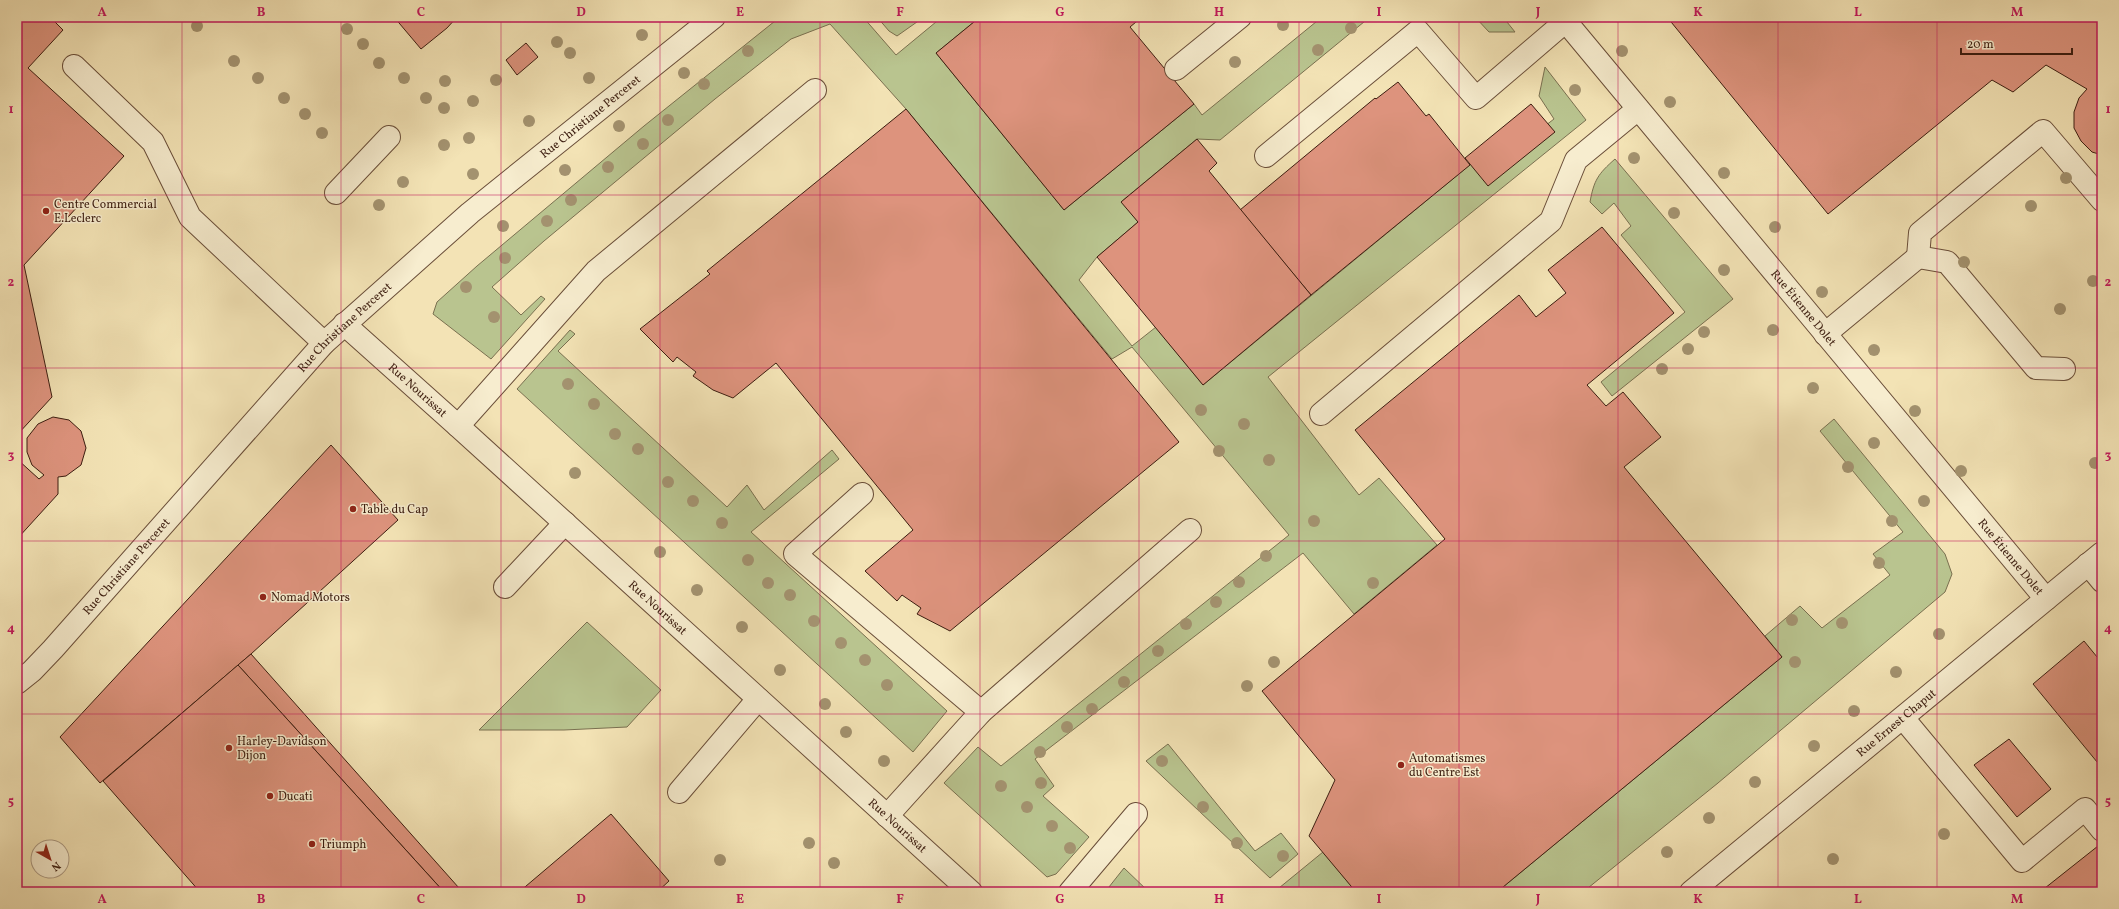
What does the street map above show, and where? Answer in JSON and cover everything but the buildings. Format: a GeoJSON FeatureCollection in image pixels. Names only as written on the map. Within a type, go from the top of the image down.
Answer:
{"type":"FeatureCollection","features":[{"type":"Feature","properties":{"kind":"street","name":"Rue Christiane Perceret"},"geometry":{"type":"LineString","coordinates":[[17,682],[32,671],[53,649],[324,343],[470,213],[714,17]]}},
{"type":"Feature","properties":{"kind":"street"},"geometry":{"type":"LineString","coordinates":[[1176,69],[1240,17]]}},
{"type":"Feature","properties":{"kind":"street"},"geometry":{"type":"LineString","coordinates":[[1266,156],[1418,31],[1476,98],[1564,19]]}},
{"type":"Feature","properties":{"kind":"street","name":"Rue Étienne Dolet"},"geometry":{"type":"LineString","coordinates":[[1564,19],[2046,599]]}},
{"type":"Feature","properties":{"kind":"street"},"geometry":{"type":"LineString","coordinates":[[74,66],[153,142],[190,217],[324,343]]}},
{"type":"Feature","properties":{"kind":"street"},"geometry":{"type":"LineString","coordinates":[[458,426],[596,272],[815,90]]}},
{"type":"Feature","properties":{"kind":"street"},"geometry":{"type":"LineString","coordinates":[[1321,414],[1551,221],[1576,160],[1638,109]]}},
{"type":"Feature","properties":{"kind":"street"},"geometry":{"type":"LineString","coordinates":[[1825,334],[1918,257],[1920,233],[2043,131],[2102,200]]}},
{"type":"Feature","properties":{"kind":"street"},"geometry":{"type":"LineString","coordinates":[[336,193],[389,137]]}},
{"type":"Feature","properties":{"kind":"street"},"geometry":{"type":"LineString","coordinates":[[1918,257],[1947,262],[2036,368],[2064,369]]}},
{"type":"Feature","properties":{"kind":"street","name":"Rue Nourissat"},"geometry":{"type":"LineString","coordinates":[[344,324],[971,892]]}},
{"type":"Feature","properties":{"kind":"street"},"geometry":{"type":"LineString","coordinates":[[862,494],[795,554],[981,712]]}},
{"type":"Feature","properties":{"kind":"street"},"geometry":{"type":"LineString","coordinates":[[504,586],[565,523]]}},
{"type":"Feature","properties":{"kind":"street"},"geometry":{"type":"LineString","coordinates":[[887,816],[981,712],[1190,530]]}},
{"type":"Feature","properties":{"kind":"street"},"geometry":{"type":"LineString","coordinates":[[2095,558],[2102,581]]}},
{"type":"Feature","properties":{"kind":"street","name":"Rue Ernest Chaput"},"geometry":{"type":"LineString","coordinates":[[1691,892],[2095,558]]}},
{"type":"Feature","properties":{"kind":"street"},"geometry":{"type":"LineString","coordinates":[[679,792],[758,699]]}},
{"type":"Feature","properties":{"kind":"street"},"geometry":{"type":"LineString","coordinates":[[1903,718],[2022,861],[2085,810],[2102,830]]}},
{"type":"Feature","properties":{"kind":"street"},"geometry":{"type":"LineString","coordinates":[[1070,892],[1136,814]]}},
{"type":"Feature","properties":{"kind":"green space"},"geometry":{"type":"Polygon","coordinates":[[[780,17],[863,17],[896,55],[942,17],[980,17],[936,53],[1064,210],[1194,104],[1202,115],[1322,17],[1370,17],[1220,140],[1197,139],[1122,201],[1138,222],[1097,257],[1079,280],[1132,346],[1156,327],[1203,385],[1489,149],[1498,162],[1554,119],[1539,96],[1545,67],[1586,120],[1268,377],[1359,495],[1379,478],[1437,545],[1354,614],[1303,553],[1035,759],[1054,786],[1043,796],[1089,837],[1056,874],[1047,877],[944,783],[978,747],[1001,766],[1289,535],[1132,347],[1112,359],[906,109],[830,24],[791,39],[715,99],[544,241],[492,287],[521,315],[541,296],[545,299],[491,359],[433,314],[437,302],[477,266],[644,126],[780,17]]]}},
{"type":"Feature","properties":{"kind":"green space"},"geometry":{"type":"Polygon","coordinates":[[[877,17],[924,17],[897,36],[889,31],[877,17]]]}},
{"type":"Feature","properties":{"kind":"green space"},"geometry":{"type":"Polygon","coordinates":[[[1475,17],[1503,17],[1515,32],[1489,32],[1475,17]]]}},
{"type":"Feature","properties":{"kind":"green space"},"geometry":{"type":"Polygon","coordinates":[[[1615,159],[1733,299],[1612,396],[1601,382],[1685,312],[1621,235],[1631,226],[1614,203],[1602,214],[1590,202],[1595,183],[1604,169],[1615,159]]]}},
{"type":"Feature","properties":{"kind":"green space"},"geometry":{"type":"Polygon","coordinates":[[[570,330],[575,334],[558,351],[727,507],[747,485],[764,510],[832,450],[839,459],[751,532],[947,711],[913,752],[517,389],[570,330]]]}},
{"type":"Feature","properties":{"kind":"green space"},"geometry":{"type":"Polygon","coordinates":[[[1834,419],[1945,554],[1952,574],[1945,592],[1718,783],[1583,892],[1497,892],[1782,657],[1765,636],[1800,606],[1822,628],[1890,575],[1873,554],[1903,532],[1820,431],[1834,419]]]}},
{"type":"Feature","properties":{"kind":"green space"},"geometry":{"type":"Polygon","coordinates":[[[587,622],[661,690],[627,727],[564,730],[479,730],[587,622]]]}},
{"type":"Feature","properties":{"kind":"green space"},"geometry":{"type":"Polygon","coordinates":[[[1168,744],[1255,851],[1281,833],[1298,854],[1270,878],[1146,761],[1168,744]]]}},
{"type":"Feature","properties":{"kind":"green space"},"geometry":{"type":"Polygon","coordinates":[[[1323,852],[1356,892],[1283,892],[1279,888],[1323,852]]]}},
{"type":"Feature","properties":{"kind":"green space"},"geometry":{"type":"Polygon","coordinates":[[[1124,868],[1149,892],[1105,892],[1124,868]]]}},
{"type":"Feature","properties":{"kind":"place","name":"Centre Commercial E.Leclerc"},"geometry":{"type":"Point","coordinates":[46,211]}},
{"type":"Feature","properties":{"kind":"place","name":"Table du Cap"},"geometry":{"type":"Point","coordinates":[353,509]}},
{"type":"Feature","properties":{"kind":"place","name":"Nomad Motors"},"geometry":{"type":"Point","coordinates":[263,597]}},
{"type":"Feature","properties":{"kind":"place","name":"Harley-Davidson Dijon"},"geometry":{"type":"Point","coordinates":[229,748]}},
{"type":"Feature","properties":{"kind":"place","name":"Automatismes du Centre Est"},"geometry":{"type":"Point","coordinates":[1401,765]}},
{"type":"Feature","properties":{"kind":"place","name":"Ducati"},"geometry":{"type":"Point","coordinates":[270,796]}},
{"type":"Feature","properties":{"kind":"place","name":"Triumph"},"geometry":{"type":"Point","coordinates":[312,844]}}]}
